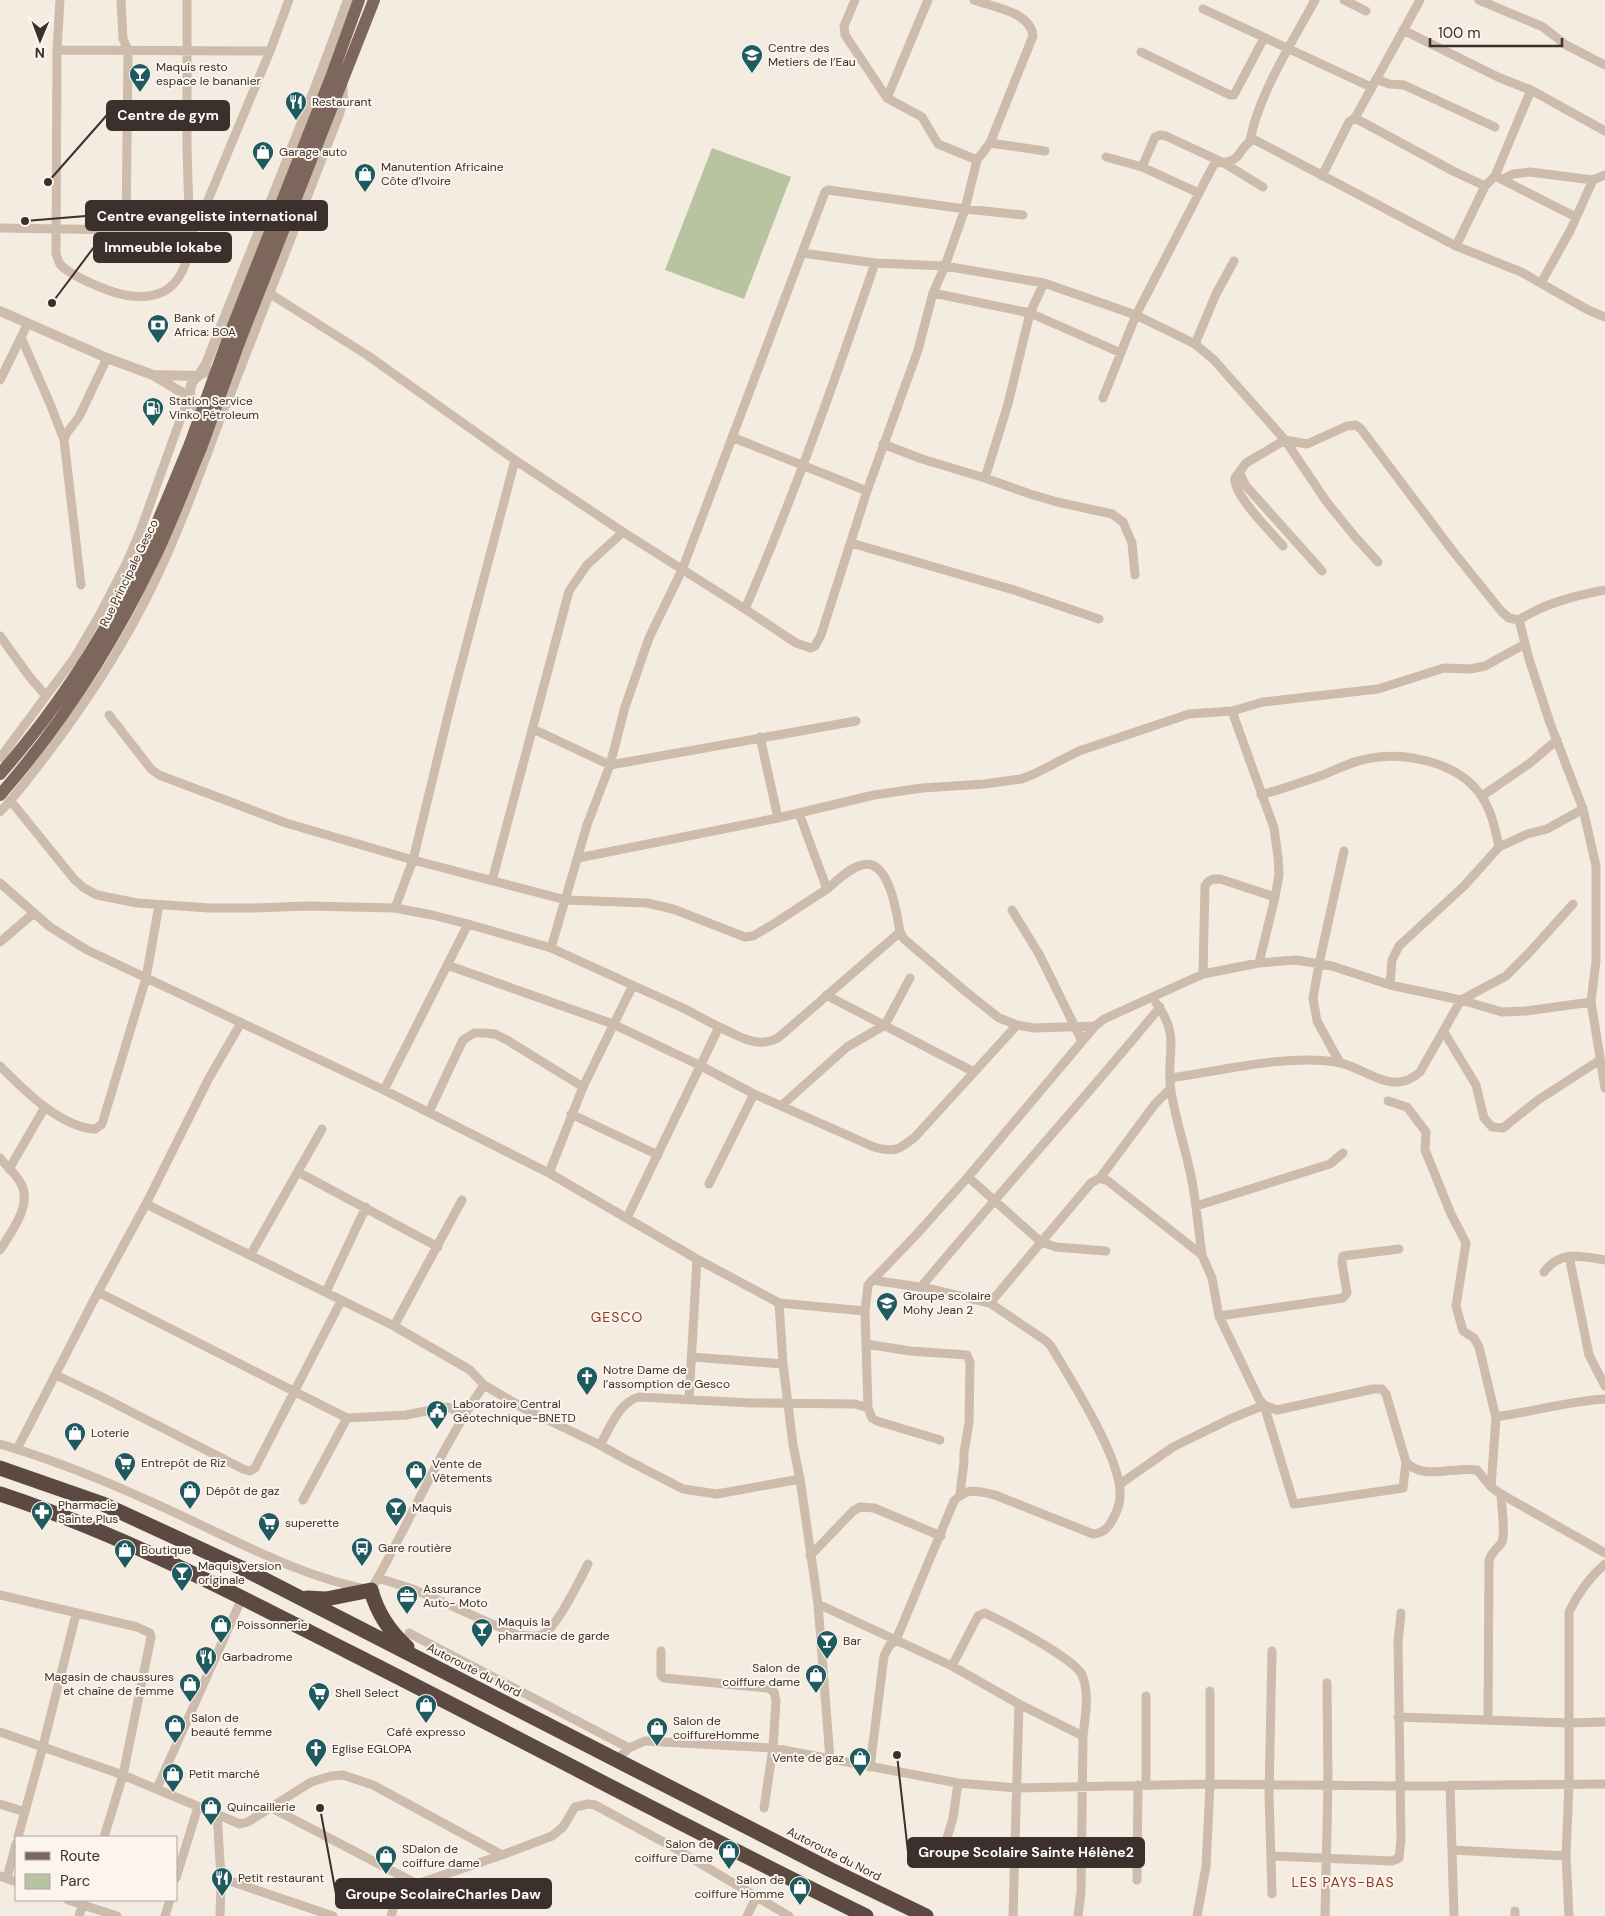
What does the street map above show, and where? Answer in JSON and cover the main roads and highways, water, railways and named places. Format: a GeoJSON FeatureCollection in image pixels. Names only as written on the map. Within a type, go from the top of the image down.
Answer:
{"type":"FeatureCollection","features":[{"type":"Feature","properties":{"kind":"highway","name":"Autoroute du Nord"},"geometry":{"type":"LineString","coordinates":[[0,1468],[103,1504],[248,1571],[831,1870],[926,1916]]}},
{"type":"Feature","properties":{"kind":"highway"},"geometry":{"type":"LineString","coordinates":[[0,1494],[94,1529],[172,1563],[866,1916]]}},
{"type":"Feature","properties":{"kind":"highway"},"geometry":{"type":"LineString","coordinates":[[299,1597],[326,1599],[374,1584],[374,1601],[385,1622],[396,1637],[419,1659]]}},
{"type":"Feature","properties":{"kind":"main road"},"geometry":{"type":"LineString","coordinates":[[275,233],[359,0]]}},
{"type":"Feature","properties":{"kind":"main road"},"geometry":{"type":"LineString","coordinates":[[275,233],[342,83],[374,0]]}},
{"type":"Feature","properties":{"kind":"main road","name":"Rue Principale Gesco"},"geometry":{"type":"LineString","coordinates":[[5,798],[102,657],[154,559],[234,338],[275,233]]}},
{"type":"Feature","properties":{"kind":"main road","name":"Rue Principale Gesco"},"geometry":{"type":"LineString","coordinates":[[0,774],[24,746],[92,649],[131,580],[195,446]]}},
{"type":"Feature","properties":{"kind":"place","name":"Centre des Metiers de l’Eau"},"geometry":{"type":"Point","coordinates":[752,74]}},
{"type":"Feature","properties":{"kind":"place","name":"Maquis resto espace le bananier"},"geometry":{"type":"Point","coordinates":[140,93]}},
{"type":"Feature","properties":{"kind":"place","name":"Restaurant"},"geometry":{"type":"Point","coordinates":[296,121]}},
{"type":"Feature","properties":{"kind":"place","name":"Garage auto"},"geometry":{"type":"Point","coordinates":[263,171]}},
{"type":"Feature","properties":{"kind":"place","name":"Centre de gym"},"geometry":{"type":"Point","coordinates":[48,182]}},
{"type":"Feature","properties":{"kind":"place","name":"Manutention Africaine Côte d’Ivoire"},"geometry":{"type":"Point","coordinates":[365,193]}},
{"type":"Feature","properties":{"kind":"place","name":"Centre evangeliste international"},"geometry":{"type":"Point","coordinates":[25,221]}},
{"type":"Feature","properties":{"kind":"place","name":"Immeuble lokabe"},"geometry":{"type":"Point","coordinates":[52,303]}},
{"type":"Feature","properties":{"kind":"place","name":"Bank of Africa: BOA"},"geometry":{"type":"Point","coordinates":[158,344]}},
{"type":"Feature","properties":{"kind":"place","name":"Station Service Vinko Pétroleum"},"geometry":{"type":"Point","coordinates":[153,427]}},
{"type":"Feature","properties":{"kind":"place","name":"Groupe scolaire Mohy Jean 2"},"geometry":{"type":"Point","coordinates":[887,1322]}},
{"type":"Feature","properties":{"kind":"place","name":"Notre Dame de l’assomption de Gesco"},"geometry":{"type":"Point","coordinates":[587,1396]}},
{"type":"Feature","properties":{"kind":"place","name":"Laboratoire Central Géotechnique-BNETD"},"geometry":{"type":"Point","coordinates":[437,1430]}},
{"type":"Feature","properties":{"kind":"place","name":"Loterie"},"geometry":{"type":"Point","coordinates":[75,1452]}},
{"type":"Feature","properties":{"kind":"place","name":"Entrepôt de Riz"},"geometry":{"type":"Point","coordinates":[125,1482]}},
{"type":"Feature","properties":{"kind":"place","name":"Vente de Vêtements"},"geometry":{"type":"Point","coordinates":[416,1490]}},
{"type":"Feature","properties":{"kind":"place","name":"Dépôt de gaz"},"geometry":{"type":"Point","coordinates":[190,1510]}},
{"type":"Feature","properties":{"kind":"place","name":"Maquis"},"geometry":{"type":"Point","coordinates":[396,1527]}},
{"type":"Feature","properties":{"kind":"place","name":"Pharmacie Sainte Plus"},"geometry":{"type":"Point","coordinates":[42,1531]}},
{"type":"Feature","properties":{"kind":"place","name":"superette"},"geometry":{"type":"Point","coordinates":[269,1542]}},
{"type":"Feature","properties":{"kind":"place","name":"Gare routière"},"geometry":{"type":"Point","coordinates":[362,1567]}},
{"type":"Feature","properties":{"kind":"place","name":"Boutique"},"geometry":{"type":"Point","coordinates":[125,1569]}},
{"type":"Feature","properties":{"kind":"place","name":"Maquis version originale"},"geometry":{"type":"Point","coordinates":[182,1592]}},
{"type":"Feature","properties":{"kind":"place","name":"Assurance Auto- Moto"},"geometry":{"type":"Point","coordinates":[407,1615]}},
{"type":"Feature","properties":{"kind":"place","name":"Poissonnerie"},"geometry":{"type":"Point","coordinates":[221,1644]}},
{"type":"Feature","properties":{"kind":"place","name":"Maquis la pharmacie de garde"},"geometry":{"type":"Point","coordinates":[482,1648]}},
{"type":"Feature","properties":{"kind":"place","name":"Bar"},"geometry":{"type":"Point","coordinates":[827,1660]}},
{"type":"Feature","properties":{"kind":"place","name":"Garbadrome"},"geometry":{"type":"Point","coordinates":[206,1676]}},
{"type":"Feature","properties":{"kind":"place","name":"Salon de coiffure dame"},"geometry":{"type":"Point","coordinates":[816,1694]}},
{"type":"Feature","properties":{"kind":"place","name":"Magasin de chaussures et chaîne de femme"},"geometry":{"type":"Point","coordinates":[190,1703]}},
{"type":"Feature","properties":{"kind":"place","name":"Shell Select"},"geometry":{"type":"Point","coordinates":[319,1712]}},
{"type":"Feature","properties":{"kind":"place","name":"Café expresso"},"geometry":{"type":"Point","coordinates":[426,1724]}},
{"type":"Feature","properties":{"kind":"place","name":"Salon de beauté femme"},"geometry":{"type":"Point","coordinates":[175,1744]}},
{"type":"Feature","properties":{"kind":"place","name":"Salon de coiffureHomme"},"geometry":{"type":"Point","coordinates":[657,1747]}},
{"type":"Feature","properties":{"kind":"place","name":"Groupe Scolaire Sainte Hélène2"},"geometry":{"type":"Point","coordinates":[897,1755]}},
{"type":"Feature","properties":{"kind":"place","name":"Eglise EGLOPA"},"geometry":{"type":"Point","coordinates":[316,1768]}},
{"type":"Feature","properties":{"kind":"place","name":"Vente de gaz"},"geometry":{"type":"Point","coordinates":[860,1777]}},
{"type":"Feature","properties":{"kind":"place","name":"Petit marché"},"geometry":{"type":"Point","coordinates":[173,1793]}},
{"type":"Feature","properties":{"kind":"place","name":"Groupe ScolaireCharles Daw"},"geometry":{"type":"Point","coordinates":[320,1808]}},
{"type":"Feature","properties":{"kind":"place","name":"Quincaillerie"},"geometry":{"type":"Point","coordinates":[211,1826]}},
{"type":"Feature","properties":{"kind":"place","name":"Salon de coiffure Dame"},"geometry":{"type":"Point","coordinates":[729,1870]}},
{"type":"Feature","properties":{"kind":"place","name":"SDalon de coiffure dame"},"geometry":{"type":"Point","coordinates":[386,1875]}},
{"type":"Feature","properties":{"kind":"place","name":"Petit restaurant"},"geometry":{"type":"Point","coordinates":[222,1897]}},
{"type":"Feature","properties":{"kind":"place","name":"Salon de coiffure Homme"},"geometry":{"type":"Point","coordinates":[800,1906]}},
{"type":"Feature","properties":{"kind":"district","name":"GESCO"},"geometry":{"type":"Point","coordinates":[617,1317]}},
{"type":"Feature","properties":{"kind":"district","name":"LES PAYS-BAS"},"geometry":{"type":"Point","coordinates":[1343,1882]}}]}
